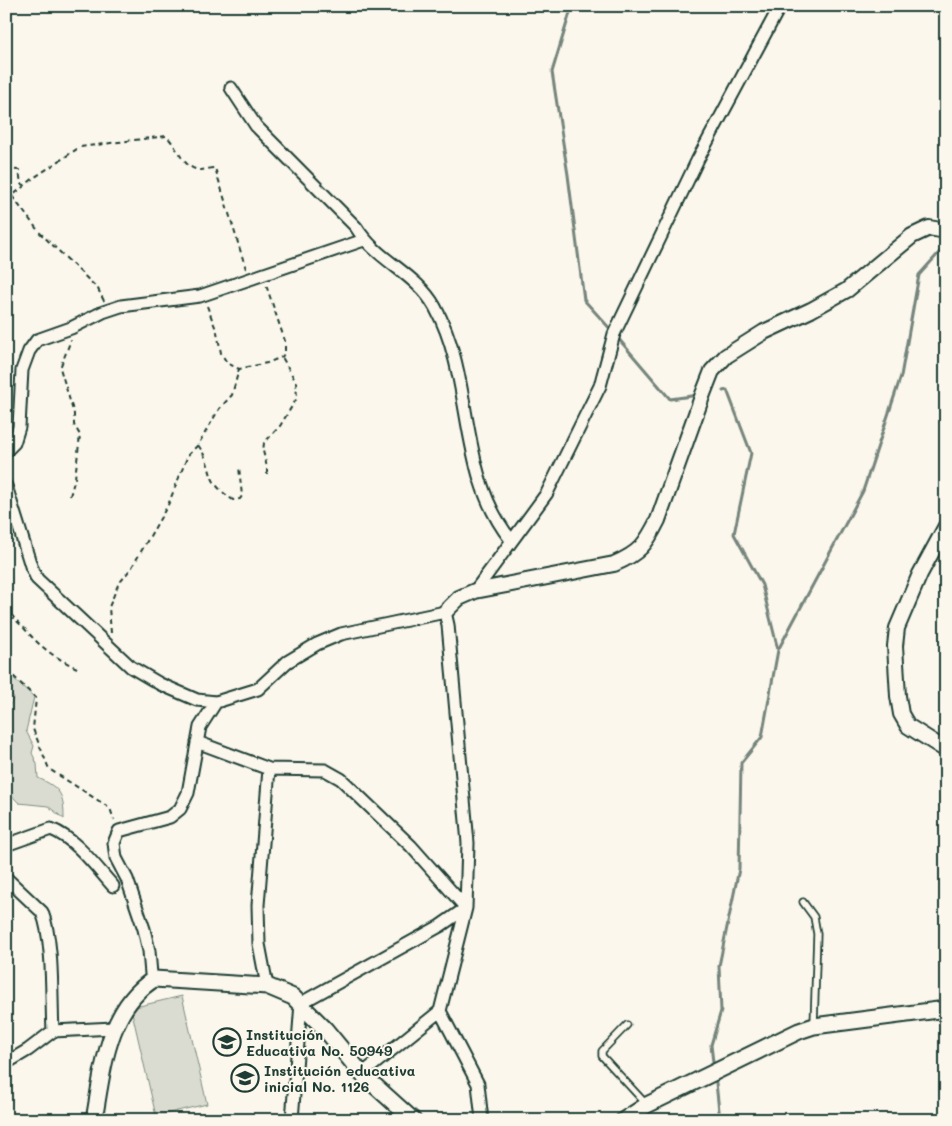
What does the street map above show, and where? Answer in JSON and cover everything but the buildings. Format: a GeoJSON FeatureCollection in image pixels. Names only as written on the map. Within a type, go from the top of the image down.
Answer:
{"type":"FeatureCollection","features":[{"type":"Feature","properties":{"kind":"main road"},"geometry":{"type":"LineString","coordinates":[[94,1120],[114,1028],[137,993],[154,979],[267,986],[293,997],[301,1003],[362,1074],[413,1120]]}},
{"type":"Feature","properties":{"kind":"main road"},"geometry":{"type":"LineString","coordinates":[[624,1120],[647,1104],[765,1046],[814,1026],[946,1009]]}},
{"type":"Feature","properties":{"kind":"street"},"geometry":{"type":"LineString","coordinates":[[475,590],[546,493],[600,386],[614,334],[698,159],[780,6]]}},
{"type":"Feature","properties":{"kind":"street"},"geometry":{"type":"LineString","coordinates":[[232,88],[256,126],[356,227],[364,240],[384,259],[407,275],[434,307],[448,337],[478,475],[497,518],[511,540]]}},
{"type":"Feature","properties":{"kind":"street"},"geometry":{"type":"LineString","coordinates":[[6,486],[37,579],[131,666],[160,684],[197,700],[216,702],[258,689],[287,662],[317,644],[341,634],[445,612],[459,598],[475,590],[614,564],[634,556],[643,547],[654,528],[712,371],[726,356],[764,332],[812,310],[847,290],[912,236],[929,228],[946,231]]}},
{"type":"Feature","properties":{"kind":"street"},"geometry":{"type":"LineString","coordinates":[[6,451],[16,440],[19,426],[22,370],[29,351],[37,340],[71,328],[80,322],[121,306],[200,296],[364,240]]}},
{"type":"Feature","properties":{"kind":"street"},"geometry":{"type":"LineString","coordinates":[[946,526],[920,574],[900,619],[895,646],[898,696],[902,714],[908,726],[946,750]]}},
{"type":"Feature","properties":{"kind":"street"},"geometry":{"type":"LineString","coordinates":[[362,1074],[440,1011],[466,908],[468,843],[448,625],[445,612]]}},
{"type":"Feature","properties":{"kind":"street"},"geometry":{"type":"LineString","coordinates":[[154,979],[151,974],[149,951],[144,929],[127,879],[116,858],[114,843],[118,831],[170,817],[180,809],[188,793],[200,727],[216,702]]}},
{"type":"Feature","properties":{"kind":"street"},"geometry":{"type":"LineString","coordinates":[[197,742],[269,769],[325,770],[341,779],[411,846],[466,908]]}},
{"type":"Feature","properties":{"kind":"street"},"geometry":{"type":"LineString","coordinates":[[267,986],[259,944],[258,905],[269,769]]}},
{"type":"Feature","properties":{"kind":"street"},"geometry":{"type":"LineString","coordinates":[[6,845],[51,828],[81,851],[113,886]]}},
{"type":"Feature","properties":{"kind":"street"},"geometry":{"type":"LineString","coordinates":[[6,878],[42,912],[45,919],[48,936],[53,1031]]}},
{"type":"Feature","properties":{"kind":"street"},"geometry":{"type":"LineString","coordinates":[[292,1120],[301,1003],[440,926],[466,908]]}},
{"type":"Feature","properties":{"kind":"street"},"geometry":{"type":"LineString","coordinates":[[440,1011],[478,1084],[482,1120]]}},
{"type":"Feature","properties":{"kind":"street"},"geometry":{"type":"LineString","coordinates":[[6,1063],[28,1050],[53,1031],[114,1028]]}},
{"type":"Feature","properties":{"kind":"lane"},"geometry":{"type":"LineString","coordinates":[[803,902],[814,917],[817,934],[814,1026]]}},
{"type":"Feature","properties":{"kind":"lane"},"geometry":{"type":"LineString","coordinates":[[627,1025],[602,1051],[602,1056],[647,1104]]}},
{"type":"Feature","properties":{"kind":"path"},"geometry":{"type":"LineString","coordinates":[[6,198],[12,196],[80,147],[166,136],[188,164],[200,170],[215,168],[249,278]]}},
{"type":"Feature","properties":{"kind":"path"},"geometry":{"type":"LineString","coordinates":[[6,168],[19,170],[21,184],[25,185]]}},
{"type":"Feature","properties":{"kind":"path"},"geometry":{"type":"LineString","coordinates":[[12,196],[39,232],[98,289],[109,310]]}},
{"type":"Feature","properties":{"kind":"path"},"geometry":{"type":"LineString","coordinates":[[200,296],[214,323],[221,353],[227,363],[239,369],[267,363],[282,357],[285,352],[285,341],[263,273]]}},
{"type":"Feature","properties":{"kind":"path"},"geometry":{"type":"LineString","coordinates":[[70,496],[75,478],[80,435],[74,425],[74,414],[60,368],[80,322]]}},
{"type":"Feature","properties":{"kind":"path"},"geometry":{"type":"LineString","coordinates":[[267,474],[268,467],[263,451],[264,443],[280,426],[296,398],[296,382],[282,357]]}},
{"type":"Feature","properties":{"kind":"path"},"geometry":{"type":"LineString","coordinates":[[106,641],[111,633],[109,607],[118,585],[152,534],[173,495],[188,455],[198,445],[218,409],[232,395],[239,369]]}},
{"type":"Feature","properties":{"kind":"path"},"geometry":{"type":"LineString","coordinates":[[198,445],[206,455],[212,482],[219,491],[233,500],[240,499],[242,496],[239,467]]}},
{"type":"Feature","properties":{"kind":"path"},"geometry":{"type":"LineString","coordinates":[[6,607],[11,616],[34,642],[47,652],[77,668]]}},
{"type":"Feature","properties":{"kind":"path"},"geometry":{"type":"LineString","coordinates":[[6,674],[10,673],[36,698],[33,729],[49,769],[110,808],[118,831]]}},
{"type":"Feature","properties":{"kind":"shaded area"},"geometry":{"type":"Polygon","coordinates":[[[11,676],[34,697],[26,731],[34,746],[32,753],[37,764],[38,778],[52,785],[60,793],[64,819],[48,806],[19,803],[6,790],[6,713],[14,697],[6,692],[6,679],[11,676]]]}},
{"type":"Feature","properties":{"kind":"shaded area"},"geometry":{"type":"Polygon","coordinates":[[[182,996],[207,1104],[156,1116],[131,1008],[182,996]]]}},
{"type":"Feature","properties":{"kind":"waterway"},"geometry":{"type":"LineString","coordinates":[[572,6],[552,72],[568,175],[584,300],[613,332]]}},
{"type":"Feature","properties":{"kind":"waterway"},"geometry":{"type":"LineString","coordinates":[[713,1062],[711,1045],[721,1011],[719,966],[739,869],[741,763],[762,737],[778,650],[863,491],[901,376],[919,275],[946,245]]}},
{"type":"Feature","properties":{"kind":"waterway"},"geometry":{"type":"LineString","coordinates":[[617,337],[670,399],[699,395]]}},
{"type":"Feature","properties":{"kind":"waterway"},"geometry":{"type":"LineString","coordinates":[[723,391],[727,390],[751,453],[734,534],[762,585],[778,650]]}},
{"type":"Feature","properties":{"kind":"waterway"},"geometry":{"type":"LineString","coordinates":[[716,1083],[720,1120]]}},
{"type":"Feature","properties":{"kind":"place","name":"Institución Educativa No. 50949"},"geometry":{"type":"Point","coordinates":[227,1042]}},
{"type":"Feature","properties":{"kind":"place","name":"Institución educativa inicial No. 1126"},"geometry":{"type":"Point","coordinates":[245,1078]}}]}
